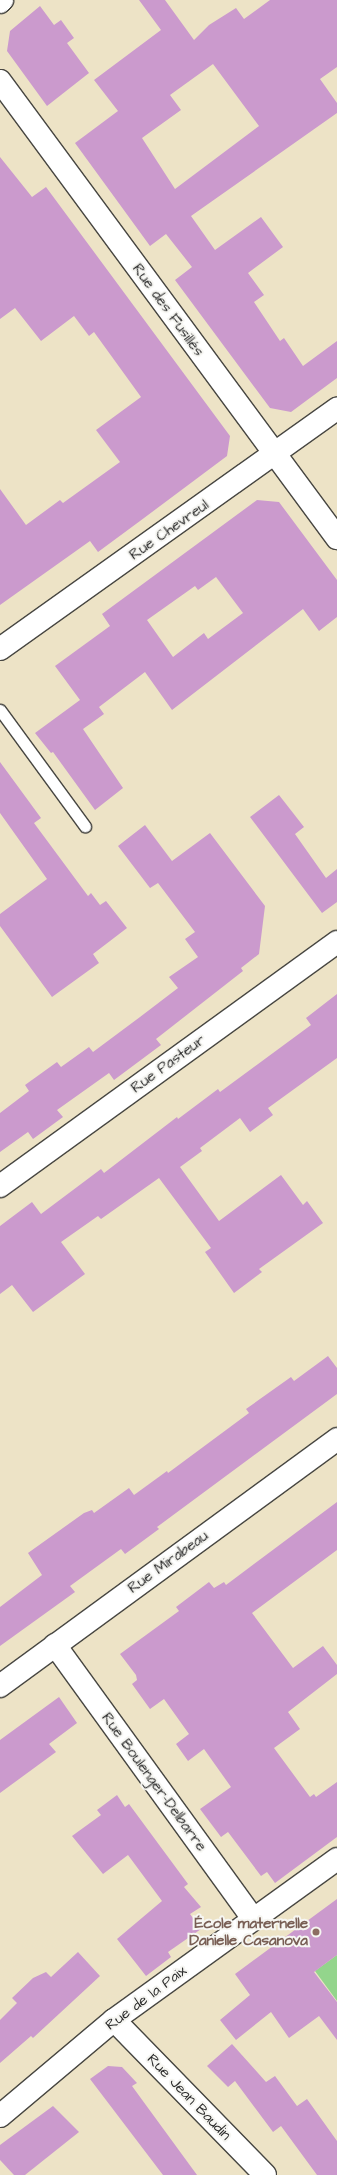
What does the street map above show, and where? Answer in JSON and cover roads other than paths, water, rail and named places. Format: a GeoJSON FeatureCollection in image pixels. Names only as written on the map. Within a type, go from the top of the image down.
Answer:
{"type":"FeatureCollection","features":[{"type":"Feature","properties":{"kind":"street","name":"Rue des Fusillés"},"geometry":{"type":"LineString","coordinates":[[0,82],[337,538]]}},
{"type":"Feature","properties":{"kind":"street","name":"Rue Chevreul"},"geometry":{"type":"LineString","coordinates":[[0,649],[275,455],[337,409]]}},
{"type":"Feature","properties":{"kind":"street","name":"Rue Pasteur"},"geometry":{"type":"LineString","coordinates":[[0,1186],[337,942]]}},
{"type":"Feature","properties":{"kind":"street","name":"Rue Mirabeau"},"geometry":{"type":"LineString","coordinates":[[0,1686],[337,1439]]}},
{"type":"Feature","properties":{"kind":"street","name":"Rue Boulenger-Delbarre"},"geometry":{"type":"LineString","coordinates":[[55,1645],[253,1919]]}},
{"type":"Feature","properties":{"kind":"street","name":"Rue de la Paix"},"geometry":{"type":"LineString","coordinates":[[0,2116],[114,2020],[337,1859]]}},
{"type":"Feature","properties":{"kind":"street","name":"Rue Jean Baudin"},"geometry":{"type":"LineString","coordinates":[[114,2020],[265,2175]]}},
{"type":"Feature","properties":{"kind":"lane"},"geometry":{"type":"LineString","coordinates":[[0,710],[86,826]]}},
{"type":"Feature","properties":{"kind":"place","name":"École maternelle Danielle Casanova"},"geometry":{"type":"Point","coordinates":[316,1932]}}]}
